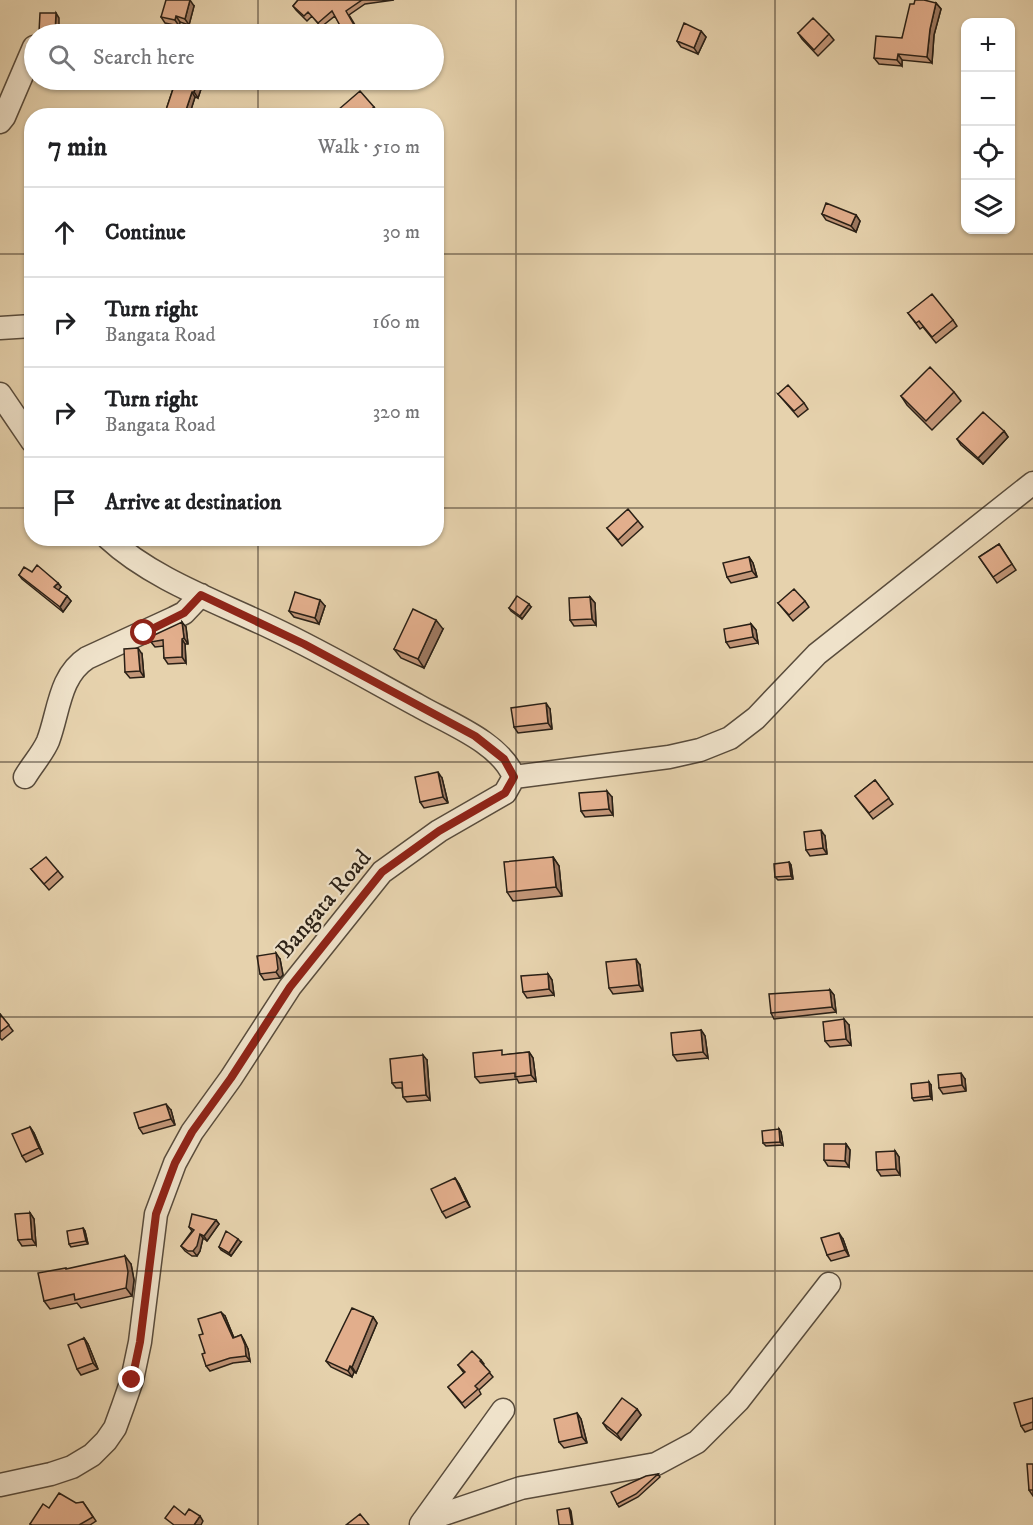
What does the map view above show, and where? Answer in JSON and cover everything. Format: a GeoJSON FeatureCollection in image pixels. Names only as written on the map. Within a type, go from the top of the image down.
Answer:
{"type":"FeatureCollection","features":[{"type":"Feature","properties":{"kind":"street"},"geometry":{"type":"LineString","coordinates":[[0,122],[24,70]]}},
{"type":"Feature","properties":{"kind":"street"},"geometry":{"type":"LineString","coordinates":[[0,328],[24,326]]}},
{"type":"Feature","properties":{"kind":"street"},"geometry":{"type":"LineString","coordinates":[[0,394],[24,429]]}},
{"type":"Feature","properties":{"kind":"street"},"geometry":{"type":"LineString","coordinates":[[117,546],[151,570],[304,644],[475,736],[504,759],[514,777],[669,757],[700,750],[730,738],[756,718],[817,654],[1033,483]]}},
{"type":"Feature","properties":{"kind":"street"},"geometry":{"type":"LineString","coordinates":[[25,777],[47,742],[64,687],[76,665],[174,618],[192,606],[201,595]]}},
{"type":"Feature","properties":{"kind":"street","name":"Bangata Road"},"geometry":{"type":"LineString","coordinates":[[0,1485],[72,1467],[92,1455],[106,1441],[115,1428],[126,1398],[140,1342],[156,1214],[175,1163],[192,1132],[231,1078],[290,987],[382,872],[439,831],[505,793],[514,777]]}},
{"type":"Feature","properties":{"kind":"street"},"geometry":{"type":"LineString","coordinates":[[422,1523],[521,1488],[656,1464],[697,1442],[738,1401],[829,1284]]}},
{"type":"Feature","properties":{"kind":"street"},"geometry":{"type":"LineString","coordinates":[[422,1523],[503,1410]]}},
{"type":"Feature","properties":{"kind":"building"},"geometry":{"type":"Polygon","coordinates":[[[166,0],[190,0],[185,19],[176,16],[175,20],[161,17],[166,0]]]}},
{"type":"Feature","properties":{"kind":"building"},"geometry":{"type":"Polygon","coordinates":[[[298,0],[362,0],[346,11],[353,24],[339,24],[332,11],[318,23],[308,12],[304,16],[293,6],[298,0]]]}},
{"type":"Feature","properties":{"kind":"building"},"geometry":{"type":"Polygon","coordinates":[[[915,0],[936,3],[927,57],[898,54],[897,60],[874,58],[876,36],[902,38],[910,4],[914,4],[915,0]]]}},
{"type":"Feature","properties":{"kind":"building"},"geometry":{"type":"Polygon","coordinates":[[[40,13],[56,13],[55,24],[39,24],[40,13]]]}},
{"type":"Feature","properties":{"kind":"building"},"geometry":{"type":"Polygon","coordinates":[[[813,18],[829,34],[814,50],[798,33],[813,18]]]}},
{"type":"Feature","properties":{"kind":"building"},"geometry":{"type":"Polygon","coordinates":[[[684,23],[701,31],[694,48],[677,41],[684,23]]]}},
{"type":"Feature","properties":{"kind":"building"},"geometry":{"type":"Polygon","coordinates":[[[173,90],[195,90],[187,108],[167,108],[173,90]]]}},
{"type":"Feature","properties":{"kind":"building"},"geometry":{"type":"Polygon","coordinates":[[[360,91],[374,107],[373,108],[340,108],[360,91]]]}},
{"type":"Feature","properties":{"kind":"building"},"geometry":{"type":"Polygon","coordinates":[[[826,203],[856,215],[851,226],[822,214],[826,203]]]}},
{"type":"Feature","properties":{"kind":"building"},"geometry":{"type":"Polygon","coordinates":[[[932,294],[953,320],[932,337],[919,321],[916,323],[908,313],[932,294]]]}},
{"type":"Feature","properties":{"kind":"building"},"geometry":{"type":"Polygon","coordinates":[[[930,367],[954,392],[926,421],[901,396],[930,367]]]}},
{"type":"Feature","properties":{"kind":"building"},"geometry":{"type":"Polygon","coordinates":[[[788,385],[804,403],[794,411],[778,394],[788,385]]]}},
{"type":"Feature","properties":{"kind":"building"},"geometry":{"type":"Polygon","coordinates":[[[983,412],[1004,431],[978,458],[957,439],[983,412]]]}},
{"type":"Feature","properties":{"kind":"building"},"geometry":{"type":"Polygon","coordinates":[[[628,509],[638,521],[618,540],[607,528],[628,509]]]}},
{"type":"Feature","properties":{"kind":"building"},"geometry":{"type":"Polygon","coordinates":[[[999,544],[1012,564],[993,577],[979,557],[999,544]]]}},
{"type":"Feature","properties":{"kind":"building"},"geometry":{"type":"Polygon","coordinates":[[[749,557],[752,571],[727,577],[723,563],[749,557]]]}},
{"type":"Feature","properties":{"kind":"building"},"geometry":{"type":"Polygon","coordinates":[[[37,565],[58,583],[54,587],[67,596],[60,607],[19,575],[24,567],[32,572],[37,565]]]}},
{"type":"Feature","properties":{"kind":"building"},"geometry":{"type":"Polygon","coordinates":[[[794,589],[805,601],[789,615],[778,603],[794,589]]]}},
{"type":"Feature","properties":{"kind":"building"},"geometry":{"type":"Polygon","coordinates":[[[295,592],[320,600],[315,618],[289,611],[295,592]]]}},
{"type":"Feature","properties":{"kind":"building"},"geometry":{"type":"Polygon","coordinates":[[[517,596],[529,604],[520,616],[509,608],[517,596]]]}},
{"type":"Feature","properties":{"kind":"building"},"geometry":{"type":"Polygon","coordinates":[[[590,597],[592,619],[570,620],[569,598],[590,597]]]}},
{"type":"Feature","properties":{"kind":"building"},"geometry":{"type":"Polygon","coordinates":[[[413,609],[436,620],[418,659],[394,649],[413,609]]]}},
{"type":"Feature","properties":{"kind":"building"},"geometry":{"type":"Polygon","coordinates":[[[182,622],[184,638],[182,639],[182,657],[164,658],[163,640],[151,642],[150,637],[182,622]]]}},
{"type":"Feature","properties":{"kind":"building"},"geometry":{"type":"Polygon","coordinates":[[[751,624],[753,637],[726,642],[724,629],[751,624]]]}},
{"type":"Feature","properties":{"kind":"building"},"geometry":{"type":"Polygon","coordinates":[[[138,648],[140,671],[125,672],[124,649],[138,648]]]}},
{"type":"Feature","properties":{"kind":"building"},"geometry":{"type":"Polygon","coordinates":[[[546,703],[548,723],[514,727],[511,708],[546,703]]]}},
{"type":"Feature","properties":{"kind":"building"},"geometry":{"type":"Polygon","coordinates":[[[438,772],[443,797],[420,802],[415,777],[438,772]]]}},
{"type":"Feature","properties":{"kind":"building"},"geometry":{"type":"Polygon","coordinates":[[[875,780],[889,798],[869,813],[855,796],[875,780]]]}},
{"type":"Feature","properties":{"kind":"building"},"geometry":{"type":"Polygon","coordinates":[[[607,791],[609,809],[581,811],[579,793],[607,791]]]}},
{"type":"Feature","properties":{"kind":"building"},"geometry":{"type":"Polygon","coordinates":[[[821,830],[823,848],[806,850],[804,832],[821,830]]]}},
{"type":"Feature","properties":{"kind":"building"},"geometry":{"type":"Polygon","coordinates":[[[46,857],[58,871],[44,884],[31,869],[46,857]]]}},
{"type":"Feature","properties":{"kind":"building"},"geometry":{"type":"Polygon","coordinates":[[[553,857],[556,887],[507,892],[504,862],[553,857]]]}},
{"type":"Feature","properties":{"kind":"building"},"geometry":{"type":"Polygon","coordinates":[[[789,862],[791,876],[775,877],[774,864],[789,862]]]}},
{"type":"Feature","properties":{"kind":"building"},"geometry":{"type":"Polygon","coordinates":[[[276,953],[278,969],[276,972],[260,974],[257,956],[276,953]]]}},
{"type":"Feature","properties":{"kind":"building"},"geometry":{"type":"Polygon","coordinates":[[[636,959],[639,985],[609,988],[606,962],[636,959]]]}},
{"type":"Feature","properties":{"kind":"building"},"geometry":{"type":"Polygon","coordinates":[[[548,974],[549,989],[523,992],[521,976],[548,974]]]}},
{"type":"Feature","properties":{"kind":"building"},"geometry":{"type":"Polygon","coordinates":[[[830,990],[832,1007],[771,1013],[769,994],[830,990]]]}},
{"type":"Feature","properties":{"kind":"building"},"geometry":{"type":"Polygon","coordinates":[[[0,1014],[9,1025],[0,1032],[0,1014]]]}},
{"type":"Feature","properties":{"kind":"building"},"geometry":{"type":"Polygon","coordinates":[[[844,1019],[846,1039],[825,1041],[823,1022],[844,1019]]]}},
{"type":"Feature","properties":{"kind":"building"},"geometry":{"type":"Polygon","coordinates":[[[701,1030],[703,1052],[673,1055],[671,1033],[701,1030]]]}},
{"type":"Feature","properties":{"kind":"building"},"geometry":{"type":"Polygon","coordinates":[[[502,1050],[502,1055],[529,1052],[531,1075],[515,1077],[515,1073],[475,1077],[473,1053],[502,1050]]]}},
{"type":"Feature","properties":{"kind":"building"},"geometry":{"type":"Polygon","coordinates":[[[423,1055],[426,1095],[403,1097],[402,1082],[392,1083],[390,1059],[423,1055]]]}},
{"type":"Feature","properties":{"kind":"building"},"geometry":{"type":"Polygon","coordinates":[[[961,1073],[962,1085],[939,1088],[938,1075],[961,1073]]]}},
{"type":"Feature","properties":{"kind":"building"},"geometry":{"type":"Polygon","coordinates":[[[929,1082],[930,1096],[912,1098],[911,1084],[929,1082]]]}},
{"type":"Feature","properties":{"kind":"building"},"geometry":{"type":"Polygon","coordinates":[[[166,1104],[171,1119],[139,1128],[134,1113],[166,1104]]]}},
{"type":"Feature","properties":{"kind":"building"},"geometry":{"type":"Polygon","coordinates":[[[30,1127],[39,1148],[22,1156],[12,1134],[30,1127]]]}},
{"type":"Feature","properties":{"kind":"building"},"geometry":{"type":"Polygon","coordinates":[[[779,1129],[780,1142],[763,1143],[762,1131],[779,1129]]]}},
{"type":"Feature","properties":{"kind":"building"},"geometry":{"type":"Polygon","coordinates":[[[824,1144],[846,1144],[845,1161],[824,1160],[824,1144]]]}},
{"type":"Feature","properties":{"kind":"building"},"geometry":{"type":"Polygon","coordinates":[[[895,1151],[896,1169],[877,1170],[876,1152],[895,1151]]]}},
{"type":"Feature","properties":{"kind":"building"},"geometry":{"type":"Polygon","coordinates":[[[455,1178],[466,1201],[442,1212],[431,1189],[455,1178]]]}},
{"type":"Feature","properties":{"kind":"building"},"geometry":{"type":"Polygon","coordinates":[[[30,1213],[32,1239],[18,1240],[15,1214],[30,1213]]]}},
{"type":"Feature","properties":{"kind":"building"},"geometry":{"type":"Polygon","coordinates":[[[192,1214],[216,1220],[204,1236],[200,1234],[193,1251],[188,1251],[181,1246],[194,1230],[189,1227],[192,1214]]]}},
{"type":"Feature","properties":{"kind":"building"},"geometry":{"type":"Polygon","coordinates":[[[83,1228],[86,1241],[69,1244],[67,1231],[83,1228]]]}},
{"type":"Feature","properties":{"kind":"building"},"geometry":{"type":"Polygon","coordinates":[[[226,1231],[238,1239],[229,1253],[219,1247],[226,1231]]]}},
{"type":"Feature","properties":{"kind":"building"},"geometry":{"type":"Polygon","coordinates":[[[839,1233],[845,1250],[827,1255],[821,1238],[839,1233]]]}},
{"type":"Feature","properties":{"kind":"building"},"geometry":{"type":"Polygon","coordinates":[[[125,1256],[128,1272],[126,1288],[75,1300],[74,1294],[44,1301],[38,1273],[125,1256]]]}},
{"type":"Feature","properties":{"kind":"building"},"geometry":{"type":"Polygon","coordinates":[[[352,1308],[373,1317],[352,1367],[350,1366],[348,1371],[326,1361],[352,1308]]]}},
{"type":"Feature","properties":{"kind":"building"},"geometry":{"type":"Polygon","coordinates":[[[221,1312],[233,1338],[241,1335],[246,1356],[230,1358],[206,1366],[202,1354],[205,1353],[199,1335],[203,1334],[198,1319],[221,1312]]]}},
{"type":"Feature","properties":{"kind":"building"},"geometry":{"type":"Polygon","coordinates":[[[84,1338],[93,1363],[77,1369],[68,1345],[84,1338]]]}},
{"type":"Feature","properties":{"kind":"building"},"geometry":{"type":"Polygon","coordinates":[[[472,1351],[490,1372],[475,1386],[478,1389],[462,1403],[448,1387],[465,1372],[458,1365],[472,1351]]]}},
{"type":"Feature","properties":{"kind":"building"},"geometry":{"type":"Polygon","coordinates":[[[622,1398],[637,1409],[617,1434],[603,1423],[622,1398]]]}},
{"type":"Feature","properties":{"kind":"building"},"geometry":{"type":"Polygon","coordinates":[[[1033,1398],[1033,1422],[1021,1426],[1014,1403],[1033,1398]]]}},
{"type":"Feature","properties":{"kind":"building"},"geometry":{"type":"Polygon","coordinates":[[[577,1413],[582,1437],[559,1442],[554,1419],[577,1413]]]}},
{"type":"Feature","properties":{"kind":"building"},"geometry":{"type":"Polygon","coordinates":[[[1027,1464],[1033,1464],[1033,1490],[1029,1490],[1027,1464]]]}},
{"type":"Feature","properties":{"kind":"building"},"geometry":{"type":"Polygon","coordinates":[[[658,1474],[636,1494],[617,1504],[611,1492],[646,1476],[658,1474]]]}},
{"type":"Feature","properties":{"kind":"building"},"geometry":{"type":"Polygon","coordinates":[[[59,1493],[76,1503],[83,1502],[93,1517],[79,1525],[30,1524],[43,1504],[49,1508],[59,1493]]]}},
{"type":"Feature","properties":{"kind":"building"},"geometry":{"type":"Polygon","coordinates":[[[174,1506],[185,1515],[189,1509],[200,1516],[194,1525],[174,1525],[165,1518],[174,1506]]]}},
{"type":"Feature","properties":{"kind":"building"},"geometry":{"type":"Polygon","coordinates":[[[569,1508],[572,1525],[559,1525],[557,1510],[569,1508]]]}},
{"type":"Feature","properties":{"kind":"building"},"geometry":{"type":"Polygon","coordinates":[[[360,1514],[369,1525],[346,1525],[360,1514]]]}},
{"type":"Feature","properties":{"kind":"route"},"geometry":{"type":"LineString","coordinates":[[132,1380],[140,1342],[156,1214],[175,1163],[192,1132],[231,1078],[290,987],[382,872],[439,831],[505,793],[514,777],[504,759],[475,736],[304,644],[201,595],[184,613],[144,633]]}}]}
